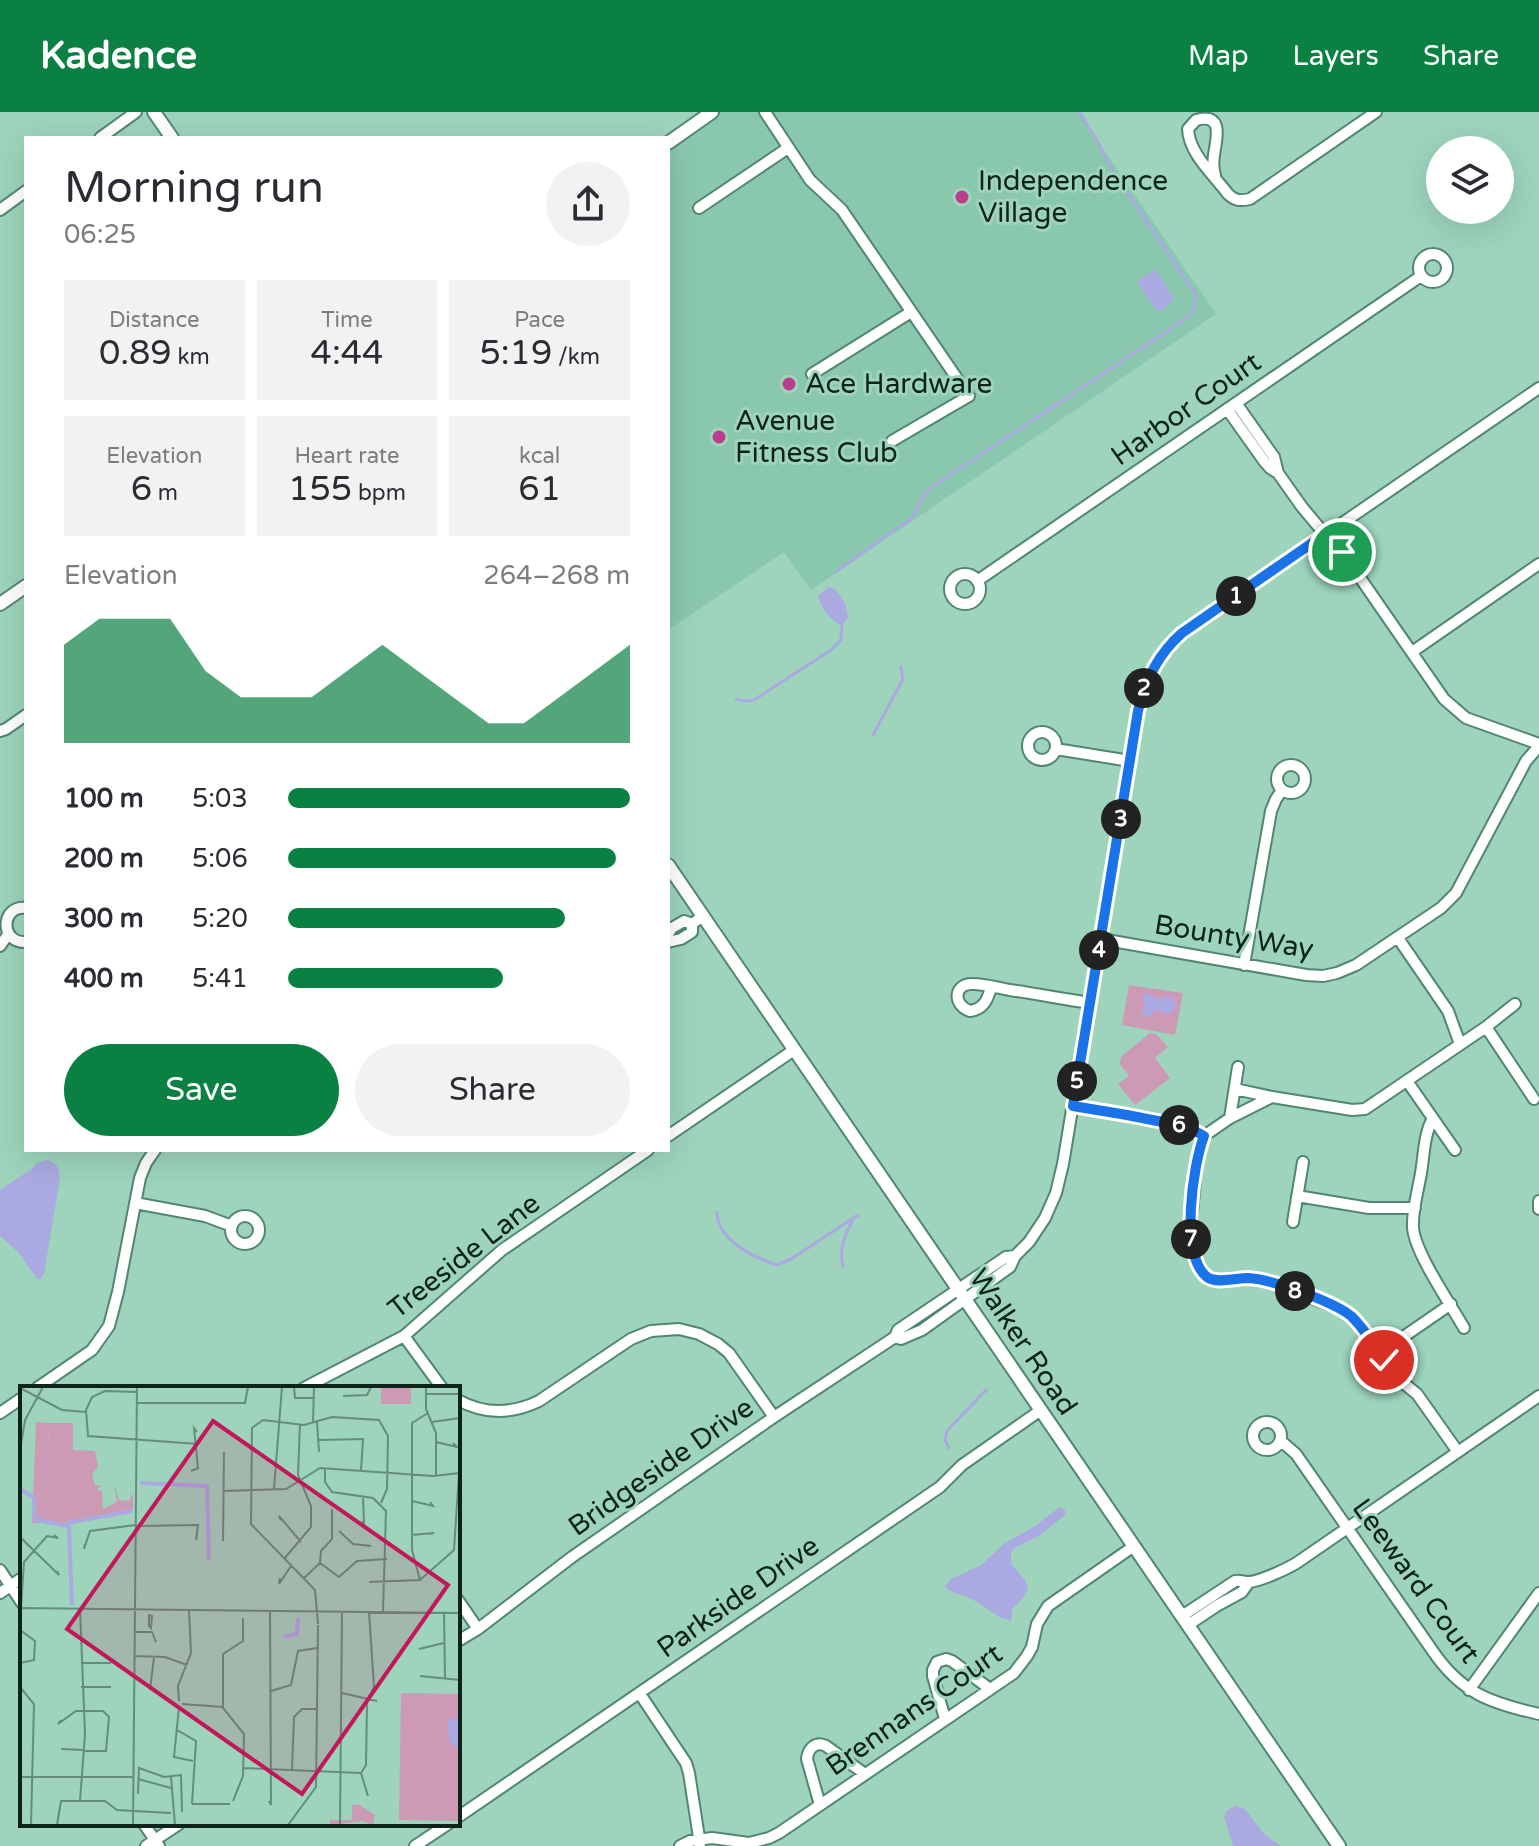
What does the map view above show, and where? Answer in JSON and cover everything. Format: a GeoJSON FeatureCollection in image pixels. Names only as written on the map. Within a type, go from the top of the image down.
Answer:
{"type":"FeatureCollection","features":[{"type":"Feature","properties":{"kind":"street"},"geometry":{"type":"LineString","coordinates":[[103,136],[136,112]]}},
{"type":"Feature","properties":{"kind":"street"},"geometry":{"type":"LineString","coordinates":[[154,112],[171,136]]}},
{"type":"Feature","properties":{"kind":"street"},"geometry":{"type":"LineString","coordinates":[[670,142],[712,112]]}},
{"type":"Feature","properties":{"kind":"street"},"geometry":{"type":"LineString","coordinates":[[765,112],[810,180],[842,210],[969,396],[892,441]]}},
{"type":"Feature","properties":{"kind":"street"},"geometry":{"type":"LineString","coordinates":[[1215,175],[1213,159],[1217,127],[1201,118],[1191,124],[1188,134],[1194,149],[1233,199],[1241,201],[1250,199],[1371,113]]}},
{"type":"Feature","properties":{"kind":"street"},"geometry":{"type":"LineString","coordinates":[[699,208],[788,148]]}},
{"type":"Feature","properties":{"kind":"street"},"geometry":{"type":"LineString","coordinates":[[0,210],[24,192]]}},
{"type":"Feature","properties":{"kind":"street","name":"Harbor Court"},"geometry":{"type":"LineString","coordinates":[[977,581],[1421,276]]}},
{"type":"Feature","properties":{"kind":"street"},"geometry":{"type":"LineString","coordinates":[[812,374],[911,312]]}},
{"type":"Feature","properties":{"kind":"street"},"geometry":{"type":"LineString","coordinates":[[1204,1136],[1188,1127],[1073,1106],[1142,694],[1154,665],[1167,648],[1191,627],[1539,388]]}},
{"type":"Feature","properties":{"kind":"street"},"geometry":{"type":"LineString","coordinates":[[1232,406],[1274,457],[1278,473],[1302,507],[1350,563],[1444,699],[1454,710],[1479,724],[1539,745]]}},
{"type":"Feature","properties":{"kind":"street"},"geometry":{"type":"LineString","coordinates":[[1412,652],[1539,564]]}},
{"type":"Feature","properties":{"kind":"street"},"geometry":{"type":"LineString","coordinates":[[0,604],[24,587]]}},
{"type":"Feature","properties":{"kind":"street"},"geometry":{"type":"LineString","coordinates":[[0,731],[24,716]]}},
{"type":"Feature","properties":{"kind":"street","name":"Bounty Way"},"geometry":{"type":"LineString","coordinates":[[1101,939],[1306,975],[1323,976],[1350,968],[1441,908],[1456,893],[1526,761],[1539,745]]}},
{"type":"Feature","properties":{"kind":"street"},"geometry":{"type":"LineString","coordinates":[[1056,749],[1130,761]]}},
{"type":"Feature","properties":{"kind":"street"},"geometry":{"type":"LineString","coordinates":[[1244,965],[1271,811],[1282,790]]}},
{"type":"Feature","properties":{"kind":"street","name":"Walker Road"},"geometry":{"type":"LineString","coordinates":[[670,869],[698,920],[794,1050],[1339,1846]]}},
{"type":"Feature","properties":{"kind":"street"},"geometry":{"type":"LineString","coordinates":[[24,908],[7,914],[3,925],[7,936],[16,942],[24,942]]}},
{"type":"Feature","properties":{"kind":"street"},"geometry":{"type":"LineString","coordinates":[[670,932],[684,921],[698,920]]}},
{"type":"Feature","properties":{"kind":"street"},"geometry":{"type":"LineString","coordinates":[[670,942],[692,932],[698,920]]}},
{"type":"Feature","properties":{"kind":"street"},"geometry":{"type":"LineString","coordinates":[[0,946],[7,936]]}},
{"type":"Feature","properties":{"kind":"street"},"geometry":{"type":"LineString","coordinates":[[1398,938],[1448,1011],[1460,1044]]}},
{"type":"Feature","properties":{"kind":"street"},"geometry":{"type":"LineString","coordinates":[[991,987],[1090,1003]]}},
{"type":"Feature","properties":{"kind":"street"},"geometry":{"type":"LineString","coordinates":[[1235,1089],[1357,1111],[1365,1109],[1515,1004]]}},
{"type":"Feature","properties":{"kind":"street"},"geometry":{"type":"LineString","coordinates":[[1486,1027],[1534,1099]]}},
{"type":"Feature","properties":{"kind":"street"},"geometry":{"type":"LineString","coordinates":[[670,1135],[794,1050]]}},
{"type":"Feature","properties":{"kind":"street"},"geometry":{"type":"LineString","coordinates":[[1230,1118],[1238,1067]]}},
{"type":"Feature","properties":{"kind":"street"},"geometry":{"type":"LineString","coordinates":[[1407,1081],[1455,1150]]}},
{"type":"Feature","properties":{"kind":"street"},"geometry":{"type":"LineString","coordinates":[[1272,1097],[1230,1118],[1204,1136],[1197,1158],[1190,1235],[1193,1253],[1204,1274],[1208,1279],[1215,1280],[1246,1278],[1268,1281],[1345,1312],[1360,1325],[1396,1377],[1422,1401],[1458,1452]]}},
{"type":"Feature","properties":{"kind":"street","name":"Bridgeside Drive"},"geometry":{"type":"LineString","coordinates":[[460,1640],[572,1557],[895,1337],[898,1330],[962,1294],[1006,1257],[1015,1256],[1037,1232],[1052,1203],[1061,1175],[1073,1106]]}},
{"type":"Feature","properties":{"kind":"street"},"geometry":{"type":"LineString","coordinates":[[1433,1118],[1428,1131],[1413,1225],[1417,1246],[1464,1328]]}},
{"type":"Feature","properties":{"kind":"street"},"geometry":{"type":"LineString","coordinates":[[40,1386],[92,1350],[109,1326],[140,1178],[154,1152]]}},
{"type":"Feature","properties":{"kind":"street","name":"Treeside Lane"},"geometry":{"type":"LineString","coordinates":[[308,1386],[404,1336],[502,1250],[645,1152]]}},
{"type":"Feature","properties":{"kind":"street"},"geometry":{"type":"LineString","coordinates":[[1293,1222],[1303,1162]]}},
{"type":"Feature","properties":{"kind":"street"},"geometry":{"type":"LineString","coordinates":[[1297,1196],[1369,1208],[1415,1208]]}},
{"type":"Feature","properties":{"kind":"street"},"geometry":{"type":"LineString","coordinates":[[1539,1201],[1539,1209]]}},
{"type":"Feature","properties":{"kind":"street"},"geometry":{"type":"LineString","coordinates":[[135,1203],[205,1216],[232,1226]]}},
{"type":"Feature","properties":{"kind":"street"},"geometry":{"type":"LineString","coordinates":[[1380,1353],[1451,1304]]}},
{"type":"Feature","properties":{"kind":"street"},"geometry":{"type":"LineString","coordinates":[[460,1401],[498,1412],[526,1407],[631,1339],[651,1331],[679,1329],[699,1334],[729,1353],[774,1417]]}},
{"type":"Feature","properties":{"kind":"street"},"geometry":{"type":"LineString","coordinates":[[404,1336],[441,1386]]}},
{"type":"Feature","properties":{"kind":"street"},"geometry":{"type":"LineString","coordinates":[[1185,1621],[1235,1581],[1249,1582],[1291,1566],[1539,1396]]}},
{"type":"Feature","properties":{"kind":"street"},"geometry":{"type":"LineString","coordinates":[[0,1412],[20,1399]]}},
{"type":"Feature","properties":{"kind":"street","name":"Parkside Drive"},"geometry":{"type":"LineString","coordinates":[[460,1816],[940,1487],[962,1465],[1041,1410]]}},
{"type":"Feature","properties":{"kind":"street","name":"Leeward Court"},"geometry":{"type":"LineString","coordinates":[[1281,1441],[1296,1454],[1444,1667],[1469,1690],[1498,1704],[1539,1714]]}},
{"type":"Feature","properties":{"kind":"street","name":"Brennans Court"},"geometry":{"type":"LineString","coordinates":[[680,1846],[712,1838],[749,1843],[779,1833],[1014,1673],[1032,1647],[1037,1624],[1048,1606],[1134,1546]]}},
{"type":"Feature","properties":{"kind":"street"},"geometry":{"type":"LineString","coordinates":[[0,1570],[20,1600]]}},
{"type":"Feature","properties":{"kind":"street"},"geometry":{"type":"LineString","coordinates":[[0,1593],[20,1579]]}},
{"type":"Feature","properties":{"kind":"street"},"geometry":{"type":"LineString","coordinates":[[1469,1690],[1539,1593]]}},
{"type":"Feature","properties":{"kind":"street"},"geometry":{"type":"LineString","coordinates":[[460,1603],[478,1629]]}},
{"type":"Feature","properties":{"kind":"street"},"geometry":{"type":"LineString","coordinates":[[945,1719],[933,1676],[934,1666],[941,1659],[952,1661],[990,1689]]}},
{"type":"Feature","properties":{"kind":"street"},"geometry":{"type":"LineString","coordinates":[[640,1694],[686,1763],[700,1843]]}},
{"type":"Feature","properties":{"kind":"street"},"geometry":{"type":"LineString","coordinates":[[820,1805],[807,1759],[816,1744],[826,1746],[865,1774]]}},
{"type":"Feature","properties":{"kind":"street"},"geometry":{"type":"LineString","coordinates":[[153,1844],[176,1826]]}},
{"type":"Feature","properties":{"kind":"street"},"geometry":{"type":"LineString","coordinates":[[415,1846],[445,1826]]}},
{"type":"Feature","properties":{"kind":"shaded area"},"geometry":{"type":"Polygon","coordinates":[[[722,112],[1078,112],[1216,314],[811,590],[784,552],[670,629],[670,148],[722,112]]]}},
{"type":"Feature","properties":{"kind":"shaded area"},"geometry":{"type":"Polygon","coordinates":[[[1129,985],[1183,993],[1175,1035],[1122,1025],[1129,985]]]}},
{"type":"Feature","properties":{"kind":"shaded area"},"geometry":{"type":"Polygon","coordinates":[[[1150,1033],[1156,1034],[1168,1047],[1155,1058],[1170,1078],[1135,1105],[1118,1084],[1129,1076],[1120,1064],[1121,1057],[1150,1033]]]}},
{"type":"Feature","properties":{"kind":"water"},"geometry":{"type":"Polygon","coordinates":[[[1155,269],[1173,297],[1167,307],[1159,310],[1137,282],[1155,269]]]}},
{"type":"Feature","properties":{"kind":"water"},"geometry":{"type":"Polygon","coordinates":[[[829,587],[840,595],[846,608],[848,617],[842,626],[827,614],[818,596],[829,587]]]}},
{"type":"Feature","properties":{"kind":"water"},"geometry":{"type":"Polygon","coordinates":[[[1147,992],[1158,998],[1171,997],[1176,1003],[1174,1011],[1168,1014],[1156,1010],[1145,1017],[1141,1012],[1145,1005],[1142,998],[1147,992]]]}},
{"type":"Feature","properties":{"kind":"water"},"geometry":{"type":"Polygon","coordinates":[[[46,1160],[58,1168],[59,1183],[44,1273],[41,1279],[37,1279],[18,1252],[0,1236],[0,1190],[46,1160]]]}},
{"type":"Feature","properties":{"kind":"water"},"geometry":{"type":"Polygon","coordinates":[[[1060,1507],[1065,1510],[1065,1515],[1039,1536],[1014,1548],[1011,1554],[1011,1564],[1025,1580],[1028,1590],[1012,1609],[1011,1622],[945,1586],[951,1579],[981,1565],[1004,1544],[1060,1507]]]}},
{"type":"Feature","properties":{"kind":"water"},"geometry":{"type":"Polygon","coordinates":[[[1236,1806],[1245,1809],[1264,1834],[1281,1846],[1233,1846],[1224,1817],[1227,1810],[1236,1806]]]}},
{"type":"Feature","properties":{"kind":"waterway"},"geometry":{"type":"LineString","coordinates":[[836,572],[911,520],[924,495],[932,487],[1187,318],[1194,308],[1196,295],[1114,173],[1079,112]]}},
{"type":"Feature","properties":{"kind":"waterway"},"geometry":{"type":"LineString","coordinates":[[736,699],[754,700],[831,650],[841,640],[842,626]]}},
{"type":"Feature","properties":{"kind":"waterway"},"geometry":{"type":"LineString","coordinates":[[873,735],[903,679],[901,667]]}},
{"type":"Feature","properties":{"kind":"waterway"},"geometry":{"type":"LineString","coordinates":[[717,1212],[723,1231],[730,1239],[747,1252],[777,1265],[858,1215]]}},
{"type":"Feature","properties":{"kind":"waterway"},"geometry":{"type":"LineString","coordinates":[[843,1266],[842,1247],[854,1217]]}},
{"type":"Feature","properties":{"kind":"waterway"},"geometry":{"type":"LineString","coordinates":[[949,1448],[945,1440],[947,1431],[986,1390]]}},
{"type":"Feature","properties":{"kind":"place","name":"Independence Village"},"geometry":{"type":"Point","coordinates":[962,197]}},
{"type":"Feature","properties":{"kind":"place","name":"Ace Hardware"},"geometry":{"type":"Point","coordinates":[789,384]}},
{"type":"Feature","properties":{"kind":"place","name":"Avenue Fitness Club"},"geometry":{"type":"Point","coordinates":[719,437]}},
{"type":"Feature","properties":{"kind":"route"},"geometry":{"type":"LineString","coordinates":[[1342,552],[1325,534],[1182,633],[1154,665],[1138,711],[1073,1106],[1188,1127],[1204,1136],[1197,1158],[1190,1235],[1193,1253],[1208,1279],[1253,1278],[1277,1283],[1343,1310],[1360,1325],[1384,1360]]}}]}
